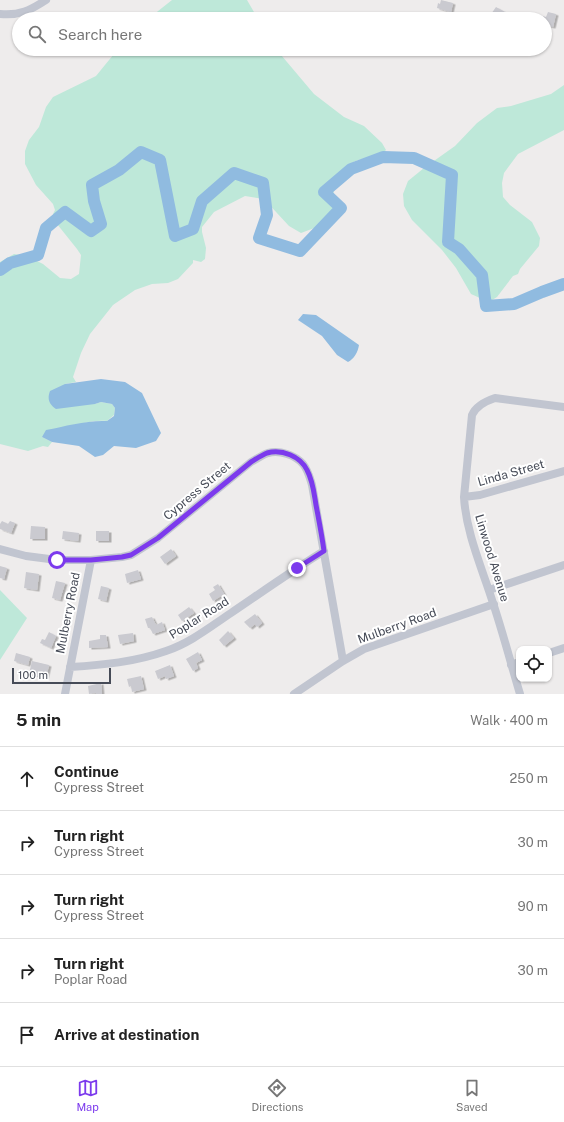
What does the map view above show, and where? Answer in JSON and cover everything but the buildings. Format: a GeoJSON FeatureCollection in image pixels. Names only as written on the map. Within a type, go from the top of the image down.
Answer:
{"type":"FeatureCollection","features":[{"type":"Feature","properties":{"kind":"street"},"geometry":{"type":"LineString","coordinates":[[22,12],[46,0]]}},
{"type":"Feature","properties":{"kind":"street"},"geometry":{"type":"LineString","coordinates":[[0,14],[12,14]]}},
{"type":"Feature","properties":{"kind":"street","name":"Linwood Avenue"},"geometry":{"type":"LineString","coordinates":[[520,694],[515,664],[470,533],[465,508],[464,497],[472,415],[474,410],[488,400],[495,398],[564,407]]}},
{"type":"Feature","properties":{"kind":"street","name":"Cypress Street"},"geometry":{"type":"LineString","coordinates":[[0,549],[57,560],[91,560],[131,555],[158,538],[251,462],[263,455],[281,452],[293,456],[303,463],[310,476],[314,491],[343,661]]}},
{"type":"Feature","properties":{"kind":"street","name":"Linda Street"},"geometry":{"type":"LineString","coordinates":[[464,497],[480,495],[564,471]]}},
{"type":"Feature","properties":{"kind":"street","name":"Poplar Road"},"geometry":{"type":"LineString","coordinates":[[70,668],[105,665],[136,660],[180,645],[194,638],[324,551]]}},
{"type":"Feature","properties":{"kind":"street","name":"Mulberry Road"},"geometry":{"type":"LineString","coordinates":[[65,694],[91,560]]}},
{"type":"Feature","properties":{"kind":"street"},"geometry":{"type":"LineString","coordinates":[[489,590],[564,565]]}},
{"type":"Feature","properties":{"kind":"street","name":"Mulberry Road"},"geometry":{"type":"LineString","coordinates":[[294,694],[343,661],[364,650],[494,604]]}},
{"type":"Feature","properties":{"kind":"street"},"geometry":{"type":"LineString","coordinates":[[552,652],[564,648]]}},
{"type":"Feature","properties":{"kind":"green space"},"geometry":{"type":"Polygon","coordinates":[[[172,0],[247,0],[254,12],[157,12],[172,0]]]}},
{"type":"Feature","properties":{"kind":"green space"},"geometry":{"type":"Polygon","coordinates":[[[112,56],[282,56],[314,94],[344,117],[364,126],[382,143],[386,150],[381,155],[358,160],[349,164],[334,182],[333,189],[338,213],[333,221],[301,233],[289,226],[264,199],[245,196],[214,212],[202,227],[206,248],[205,259],[201,262],[193,260],[193,263],[178,279],[168,283],[152,284],[135,290],[113,305],[90,334],[81,353],[73,377],[76,382],[65,384],[95,404],[101,402],[112,404],[115,408],[114,415],[107,421],[82,423],[42,437],[52,442],[48,447],[43,446],[28,451],[0,444],[0,262],[14,254],[27,256],[43,264],[60,278],[71,279],[79,274],[81,255],[57,224],[53,214],[55,210],[53,204],[36,185],[25,164],[25,151],[29,140],[39,127],[46,107],[53,97],[96,76],[112,56]]]}},
{"type":"Feature","properties":{"kind":"green space"},"geometry":{"type":"Polygon","coordinates":[[[564,85],[564,130],[518,154],[504,173],[502,183],[503,197],[510,205],[532,222],[540,238],[539,246],[520,269],[518,274],[513,276],[497,297],[489,302],[471,294],[456,268],[442,250],[412,220],[404,206],[403,194],[408,181],[455,146],[477,123],[497,108],[511,106],[551,94],[564,85]]]}},
{"type":"Feature","properties":{"kind":"green space"},"geometry":{"type":"Polygon","coordinates":[[[0,590],[27,618],[0,660],[0,590]]]}},
{"type":"Feature","properties":{"kind":"water"},"geometry":{"type":"Polygon","coordinates":[[[303,314],[316,315],[359,345],[357,353],[354,357],[348,362],[337,355],[322,336],[298,320],[303,314]]]}},
{"type":"Feature","properties":{"kind":"water"},"geometry":{"type":"Polygon","coordinates":[[[101,379],[125,382],[142,393],[161,433],[156,441],[136,448],[114,446],[103,455],[95,457],[79,446],[52,442],[42,437],[46,430],[84,422],[107,421],[114,416],[115,408],[112,404],[101,402],[56,409],[49,401],[50,391],[65,384],[101,379]]]}},
{"type":"Feature","properties":{"kind":"waterway"},"geometry":{"type":"LineString","coordinates":[[0,270],[10,263],[38,255],[46,228],[65,212],[91,231],[101,224],[94,201],[92,185],[119,170],[141,152],[160,160],[175,236],[193,229],[202,201],[234,173],[263,183],[267,215],[259,238],[300,251],[341,208],[324,192],[351,169],[383,157],[414,158],[452,175],[448,242],[459,249],[482,275],[486,306],[514,304],[564,284]]}},
{"type":"Feature","properties":{"kind":"route"},"geometry":{"type":"LineString","coordinates":[[57,560],[91,560],[131,555],[158,538],[251,462],[263,455],[281,452],[293,456],[303,463],[307,469],[314,491],[324,551],[297,568]]}}]}
